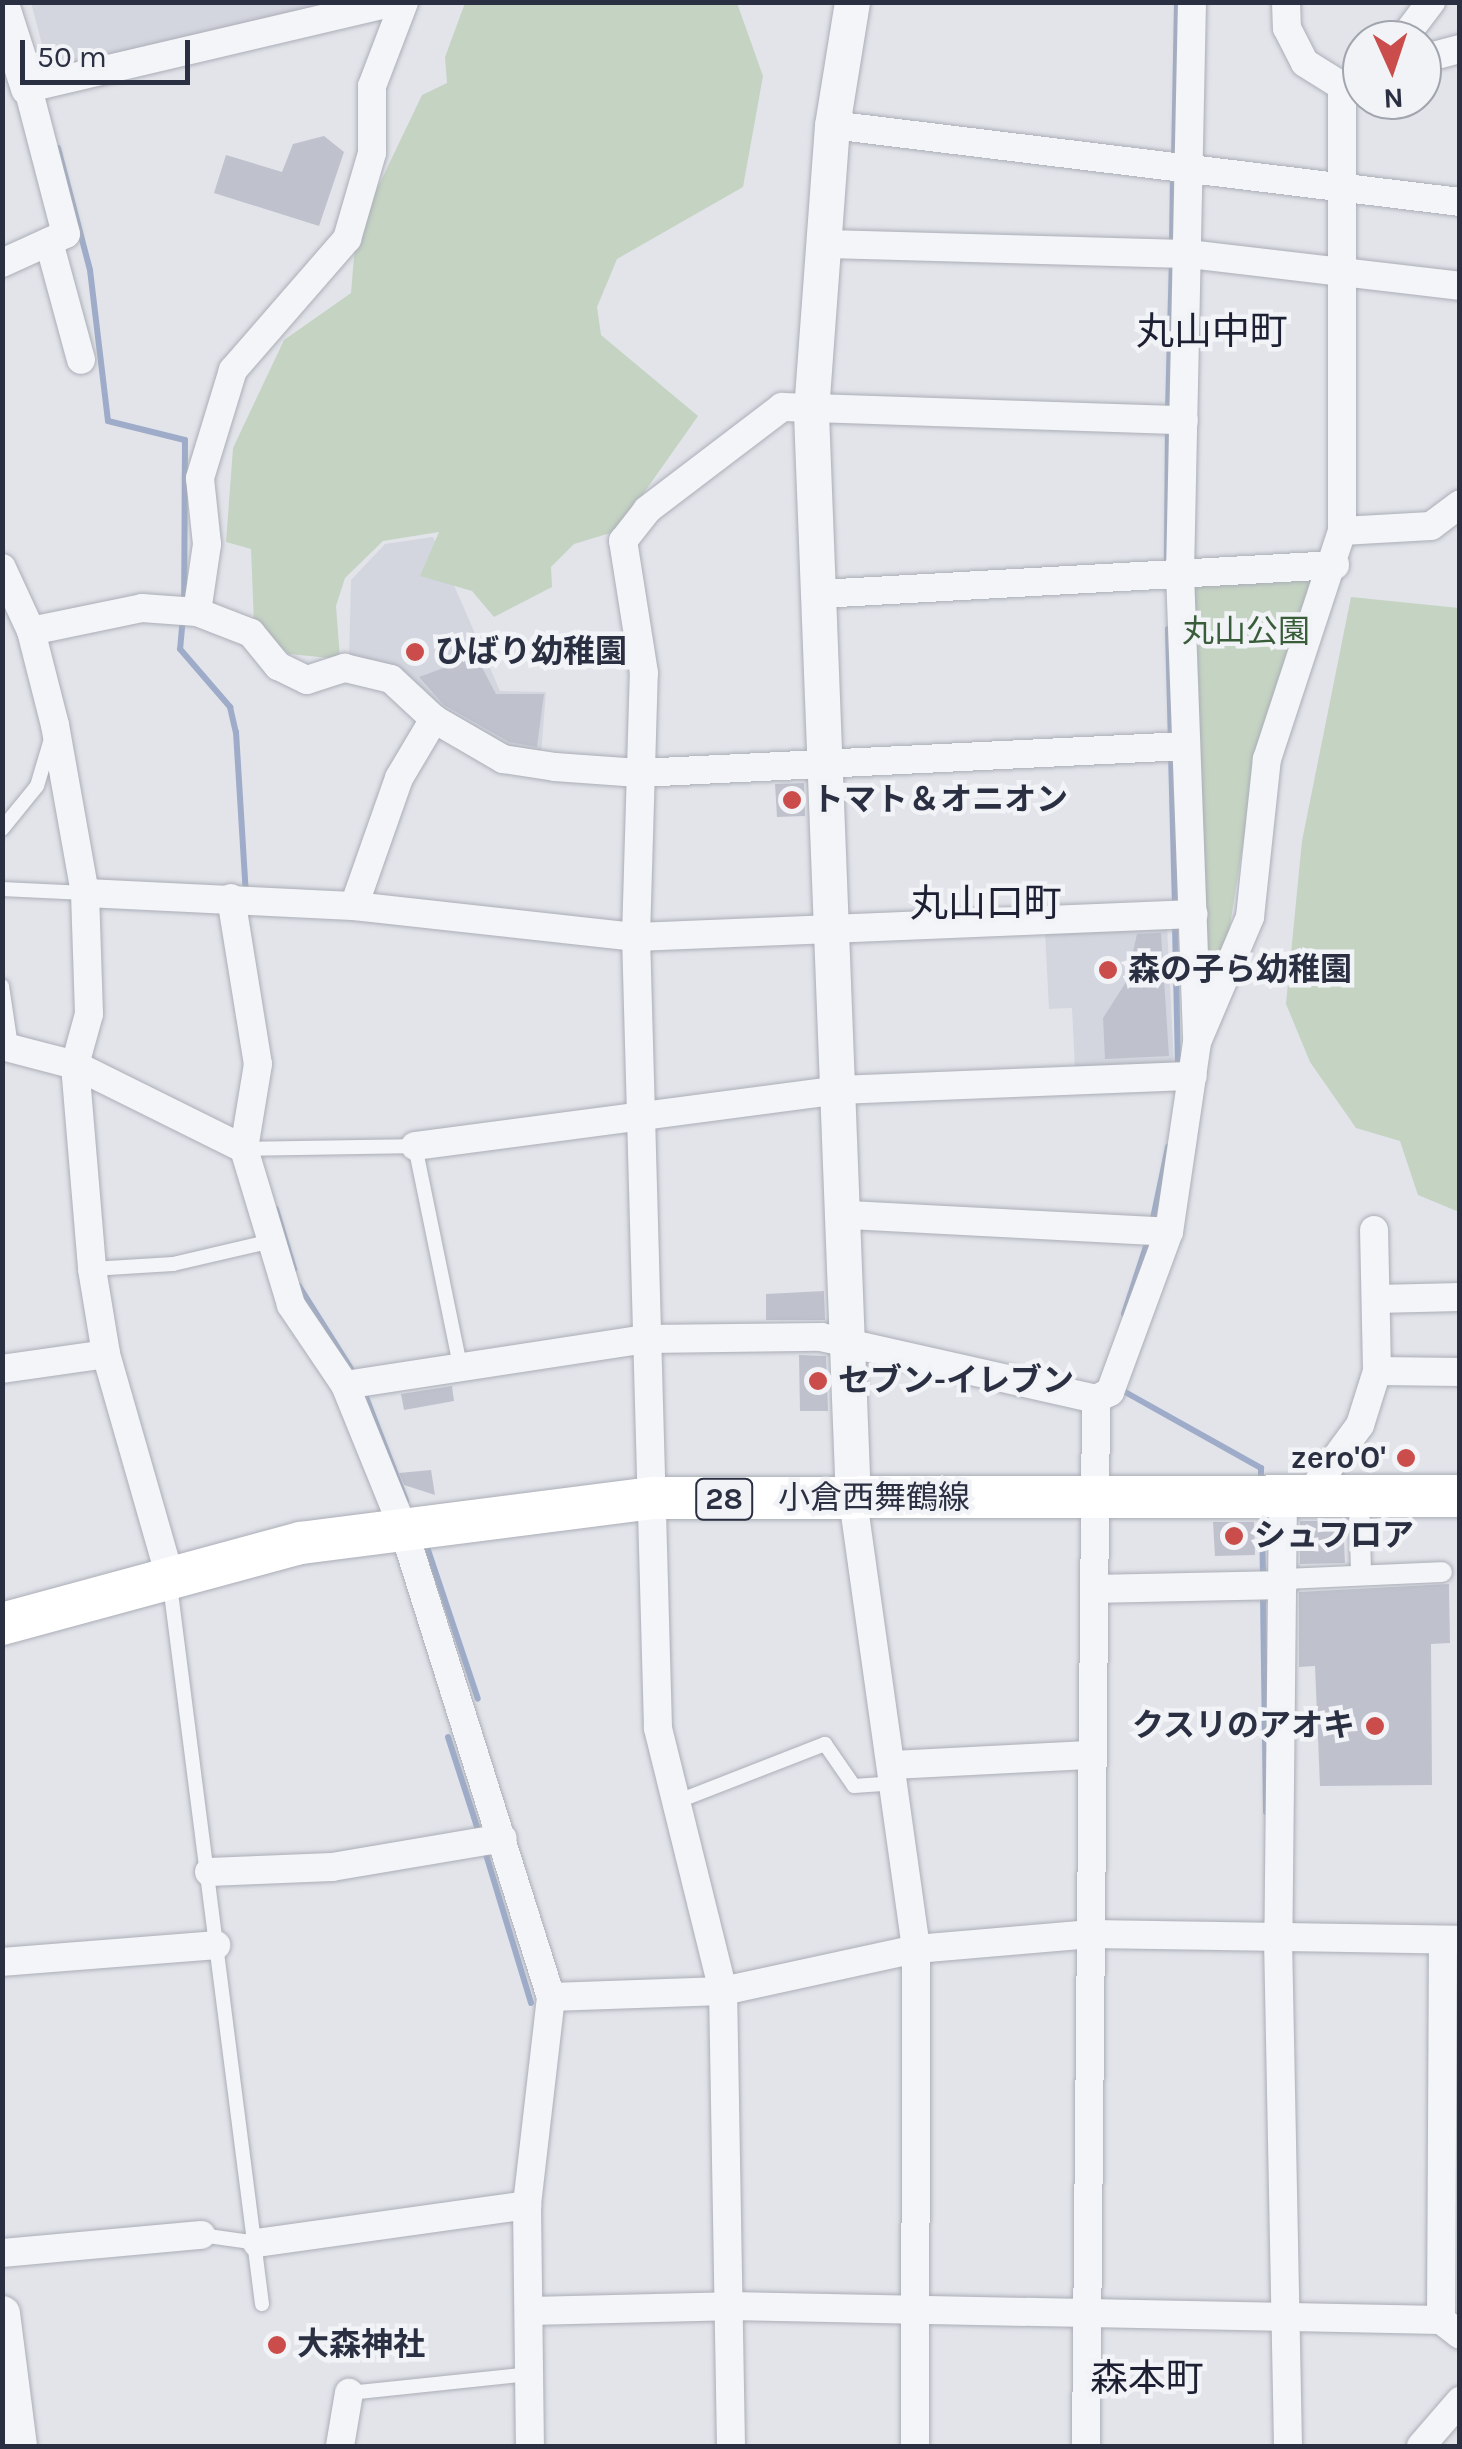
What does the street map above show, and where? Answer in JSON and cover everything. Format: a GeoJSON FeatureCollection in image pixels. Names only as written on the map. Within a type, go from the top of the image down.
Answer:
{"type":"FeatureCollection","features":[{"type":"Feature","properties":{"kind":"main road","name":"小倉西舞鶴線"},"geometry":{"type":"LineString","coordinates":[[2,1624],[168,1574],[402,1528],[654,1498],[1460,1496]]}},
{"type":"Feature","properties":{"kind":"street"},"geometry":{"type":"LineString","coordinates":[[28,88],[396,2]]}},
{"type":"Feature","properties":{"kind":"street"},"geometry":{"type":"LineString","coordinates":[[197,612],[207,544],[200,478],[233,370],[347,239],[372,152],[372,86],[404,2]]}},
{"type":"Feature","properties":{"kind":"street"},"geometry":{"type":"LineString","coordinates":[[852,2],[832,126],[812,413],[854,1341],[853,1500],[916,1950],[915,2446]]}},
{"type":"Feature","properties":{"kind":"street"},"geometry":{"type":"LineString","coordinates":[[1192,2],[1176,172],[1166,574],[1181,914],[1196,1042]]}},
{"type":"Feature","properties":{"kind":"street"},"geometry":{"type":"LineString","coordinates":[[1285,3],[1304,63],[1342,78]]}},
{"type":"Feature","properties":{"kind":"street"},"geometry":{"type":"LineString","coordinates":[[2,263],[66,234],[28,88],[4,19]]}},
{"type":"Feature","properties":{"kind":"street"},"geometry":{"type":"LineString","coordinates":[[1086,2446],[1089,1754],[1095,1496],[1109,1387],[1156,1232],[1187,1075],[1196,1042],[1250,917],[1267,759],[1342,532],[1344,271],[1350,120]]}},
{"type":"Feature","properties":{"kind":"street"},"geometry":{"type":"LineString","coordinates":[[832,126],[1176,172],[1460,202]]}},
{"type":"Feature","properties":{"kind":"street"},"geometry":{"type":"LineString","coordinates":[[49,242],[81,360]]}},
{"type":"Feature","properties":{"kind":"street"},"geometry":{"type":"LineString","coordinates":[[824,244],[1174,254],[1460,286]]}},
{"type":"Feature","properties":{"kind":"street"},"geometry":{"type":"LineString","coordinates":[[731,2446],[722,1992],[658,1728],[636,937],[644,673],[623,541],[648,510],[782,407],[812,413],[1170,419]]}},
{"type":"Feature","properties":{"kind":"street"},"geometry":{"type":"LineString","coordinates":[[1342,532],[1430,526],[1460,504]]}},
{"type":"Feature","properties":{"kind":"street"},"geometry":{"type":"LineString","coordinates":[[820,594],[1334,565]]}},
{"type":"Feature","properties":{"kind":"street"},"geometry":{"type":"LineString","coordinates":[[2,568],[31,630],[56,725],[86,893],[89,1014],[75,1066],[92,1269],[106,1354],[168,1574]]}},
{"type":"Feature","properties":{"kind":"street"},"geometry":{"type":"LineString","coordinates":[[31,630],[142,608],[197,612],[252,633],[278,666],[307,680],[346,668],[391,679],[434,720],[502,759],[638,773],[1173,747]]}},
{"type":"Feature","properties":{"kind":"street"},"geometry":{"type":"LineString","coordinates":[[354,906],[399,778],[434,720]]}},
{"type":"Feature","properties":{"kind":"street"},"geometry":{"type":"LineString","coordinates":[[86,893],[354,906],[636,937],[1181,914]]}},
{"type":"Feature","properties":{"kind":"street"},"geometry":{"type":"LineString","coordinates":[[243,898],[258,1064],[253,1152],[272,1240],[291,1305],[359,1380],[551,1997],[527,2205],[530,2446]]}},
{"type":"Feature","properties":{"kind":"street"},"geometry":{"type":"LineString","coordinates":[[7,1046],[75,1066],[253,1152]]}},
{"type":"Feature","properties":{"kind":"street"},"geometry":{"type":"LineString","coordinates":[[415,1146],[840,1090],[1187,1075]]}},
{"type":"Feature","properties":{"kind":"street"},"geometry":{"type":"LineString","coordinates":[[849,1215],[1156,1232]]}},
{"type":"Feature","properties":{"kind":"street"},"geometry":{"type":"LineString","coordinates":[[1288,2446],[1273,2318],[1278,1938],[1274,1584],[1296,1496],[1360,1425],[1377,1371],[1374,1230]]}},
{"type":"Feature","properties":{"kind":"street"},"geometry":{"type":"LineString","coordinates":[[1377,1299],[1460,1297]]}},
{"type":"Feature","properties":{"kind":"street"},"geometry":{"type":"LineString","coordinates":[[359,1380],[459,1361],[647,1339],[854,1341],[1109,1387]]}},
{"type":"Feature","properties":{"kind":"street"},"geometry":{"type":"LineString","coordinates":[[2,1368],[106,1354]]}},
{"type":"Feature","properties":{"kind":"street"},"geometry":{"type":"LineString","coordinates":[[1377,1371],[1460,1372]]}},
{"type":"Feature","properties":{"kind":"street"},"geometry":{"type":"LineString","coordinates":[[1360,1496],[1361,1574]]}},
{"type":"Feature","properties":{"kind":"street"},"geometry":{"type":"LineString","coordinates":[[1094,1588],[1274,1584],[1361,1574],[1442,1572]]}},
{"type":"Feature","properties":{"kind":"street"},"geometry":{"type":"LineString","coordinates":[[893,1774],[1089,1754]]}},
{"type":"Feature","properties":{"kind":"street"},"geometry":{"type":"LineString","coordinates":[[209,1872],[332,1867],[503,1838]]}},
{"type":"Feature","properties":{"kind":"street"},"geometry":{"type":"LineString","coordinates":[[530,2311],[729,2306],[1086,2318],[1273,2318],[1450,2327],[1454,2113],[1451,1940],[1091,1934],[916,1950],[722,1992],[551,1997]]}},
{"type":"Feature","properties":{"kind":"street"},"geometry":{"type":"LineString","coordinates":[[2,1962],[216,1945]]}},
{"type":"Feature","properties":{"kind":"street"},"geometry":{"type":"LineString","coordinates":[[257,2243],[527,2205]]}},
{"type":"Feature","properties":{"kind":"street"},"geometry":{"type":"LineString","coordinates":[[2,2254],[201,2236]]}},
{"type":"Feature","properties":{"kind":"street"},"geometry":{"type":"LineString","coordinates":[[2,2314],[19,2446]]}},
{"type":"Feature","properties":{"kind":"street"},"geometry":{"type":"LineString","coordinates":[[340,2446],[348,2393]]}},
{"type":"Feature","properties":{"kind":"street"},"geometry":{"type":"LineString","coordinates":[[1421,2446],[1460,2400]]}},
{"type":"Feature","properties":{"kind":"lane"},"geometry":{"type":"LineString","coordinates":[[2,829],[37,786],[56,725]]}},
{"type":"Feature","properties":{"kind":"lane"},"geometry":{"type":"LineString","coordinates":[[2,889],[86,893]]}},
{"type":"Feature","properties":{"kind":"lane"},"geometry":{"type":"LineString","coordinates":[[2,986],[7,1046]]}},
{"type":"Feature","properties":{"kind":"lane"},"geometry":{"type":"LineString","coordinates":[[253,1152],[415,1146],[459,1361]]}},
{"type":"Feature","properties":{"kind":"lane"},"geometry":{"type":"LineString","coordinates":[[92,1269],[173,1264],[272,1240]]}},
{"type":"Feature","properties":{"kind":"lane"},"geometry":{"type":"LineString","coordinates":[[168,1574],[262,2304]]}},
{"type":"Feature","properties":{"kind":"lane"},"geometry":{"type":"LineString","coordinates":[[676,1802],[825,1744],[854,1786],[893,1774]]}},
{"type":"Feature","properties":{"kind":"lane"},"geometry":{"type":"LineString","coordinates":[[201,2236],[257,2243]]}},
{"type":"Feature","properties":{"kind":"lane"},"geometry":{"type":"LineString","coordinates":[[348,2393],[528,2374]]}},
{"type":"Feature","properties":{"kind":"shaded area"},"geometry":{"type":"Polygon","coordinates":[[[31,2],[357,3],[48,68],[31,2]]]}},
{"type":"Feature","properties":{"kind":"shaded area","name":"ひばり幼稚園"},"geometry":{"type":"Polygon","coordinates":[[[433,537],[500,691],[546,692],[541,754],[487,746],[439,714],[410,677],[349,663],[351,580],[385,544],[433,537]]]}},
{"type":"Feature","properties":{"kind":"shaded area","name":"森の子ら幼稚園"},"geometry":{"type":"Polygon","coordinates":[[[1167,926],[1174,1064],[1075,1069],[1072,1008],[1049,1009],[1045,932],[1167,926]]]}},
{"type":"Feature","properties":{"kind":"green space"},"geometry":{"type":"Polygon","coordinates":[[[465,3],[737,3],[763,76],[743,187],[617,259],[597,307],[601,335],[698,416],[617,531],[574,544],[551,567],[552,587],[494,617],[472,591],[420,576],[439,532],[383,541],[345,578],[336,606],[340,659],[289,654],[254,624],[251,549],[226,542],[233,448],[284,340],[351,293],[356,233],[422,95],[447,83],[445,57],[465,3]]]}},
{"type":"Feature","properties":{"kind":"green space","name":"丸山公園"},"geometry":{"type":"Polygon","coordinates":[[[1315,574],[1257,756],[1227,944],[1203,996],[1186,577],[1315,574]]]}},
{"type":"Feature","properties":{"kind":"green space"},"geometry":{"type":"Polygon","coordinates":[[[1351,597],[1459,608],[1459,1212],[1418,1195],[1400,1141],[1356,1128],[1310,1062],[1286,1004],[1302,841],[1351,597]]]}},
{"type":"Feature","properties":{"kind":"building"},"geometry":{"type":"Polygon","coordinates":[[[324,136],[344,152],[319,226],[214,193],[226,155],[282,172],[293,144],[324,136]]]}},
{"type":"Feature","properties":{"kind":"building"},"geometry":{"type":"Polygon","coordinates":[[[476,656],[496,694],[544,694],[537,747],[509,742],[444,705],[419,677],[476,656]]]}},
{"type":"Feature","properties":{"kind":"building","name":"トマト＆オニオン"},"geometry":{"type":"Polygon","coordinates":[[[804,783],[805,816],[777,817],[775,784],[804,783]]]}},
{"type":"Feature","properties":{"kind":"building"},"geometry":{"type":"Polygon","coordinates":[[[1161,933],[1169,1056],[1105,1059],[1103,1018],[1126,982],[1137,934],[1161,933]]]}},
{"type":"Feature","properties":{"kind":"building"},"geometry":{"type":"Polygon","coordinates":[[[824,1291],[825,1320],[766,1320],[766,1294],[824,1291]]]}},
{"type":"Feature","properties":{"kind":"building","name":"セブン-イレブン"},"geometry":{"type":"Polygon","coordinates":[[[799,1355],[826,1356],[828,1411],[800,1411],[799,1355]]]}},
{"type":"Feature","properties":{"kind":"building"},"geometry":{"type":"Polygon","coordinates":[[[452,1386],[454,1401],[404,1410],[401,1394],[452,1386]]]}},
{"type":"Feature","properties":{"kind":"building"},"geometry":{"type":"Polygon","coordinates":[[[431,1470],[435,1495],[404,1485],[399,1473],[431,1470]]]}},
{"type":"Feature","properties":{"kind":"building"},"geometry":{"type":"Polygon","coordinates":[[[1300,1521],[1343,1521],[1345,1563],[1300,1564],[1300,1521]]]}},
{"type":"Feature","properties":{"kind":"building","name":"シュフロア"},"geometry":{"type":"Polygon","coordinates":[[[1213,1522],[1254,1522],[1255,1555],[1215,1556],[1213,1522]]]}},
{"type":"Feature","properties":{"kind":"building","name":"クスリのアオキ"},"geometry":{"type":"Polygon","coordinates":[[[1449,1584],[1450,1643],[1431,1644],[1432,1785],[1320,1786],[1315,1666],[1299,1667],[1299,1592],[1449,1584]]]}},
{"type":"Feature","properties":{"kind":"waterway"},"geometry":{"type":"LineString","coordinates":[[1174,161],[1177,2]]}},
{"type":"Feature","properties":{"kind":"waterway"},"geometry":{"type":"LineString","coordinates":[[58,148],[90,270],[108,421],[185,440],[184,604]]}},
{"type":"Feature","properties":{"kind":"waterway"},"geometry":{"type":"LineString","coordinates":[[1172,246],[1173,174]]}},
{"type":"Feature","properties":{"kind":"waterway"},"geometry":{"type":"LineString","coordinates":[[1168,411],[1172,259]]}},
{"type":"Feature","properties":{"kind":"waterway"},"geometry":{"type":"LineString","coordinates":[[1167,561],[1168,429]]}},
{"type":"Feature","properties":{"kind":"waterway"},"geometry":{"type":"LineString","coordinates":[[183,616],[180,649],[230,707],[236,732],[246,894]]}},
{"type":"Feature","properties":{"kind":"waterway"},"geometry":{"type":"LineString","coordinates":[[1168,629],[1171,741]]}},
{"type":"Feature","properties":{"kind":"waterway"},"geometry":{"type":"LineString","coordinates":[[1171,754],[1175,906]]}},
{"type":"Feature","properties":{"kind":"waterway"},"geometry":{"type":"LineString","coordinates":[[1175,924],[1178,1071]]}},
{"type":"Feature","properties":{"kind":"waterway"},"geometry":{"type":"LineString","coordinates":[[1152,1223],[1168,1147]]}},
{"type":"Feature","properties":{"kind":"waterway"},"geometry":{"type":"LineString","coordinates":[[276,1209],[294,1269]]}},
{"type":"Feature","properties":{"kind":"waterway"},"geometry":{"type":"LineString","coordinates":[[1124,1314],[1148,1240]]}},
{"type":"Feature","properties":{"kind":"waterway"},"geometry":{"type":"LineString","coordinates":[[299,1286],[356,1377]]}},
{"type":"Feature","properties":{"kind":"waterway"},"geometry":{"type":"LineString","coordinates":[[1118,1388],[1261,1468],[1261,1482]]}},
{"type":"Feature","properties":{"kind":"waterway"},"geometry":{"type":"LineString","coordinates":[[364,1392],[406,1501]]}},
{"type":"Feature","properties":{"kind":"waterway"},"geometry":{"type":"LineString","coordinates":[[1262,1524],[1263,1577]]}},
{"type":"Feature","properties":{"kind":"waterway"},"geometry":{"type":"LineString","coordinates":[[426,1544],[478,1699]]}},
{"type":"Feature","properties":{"kind":"waterway"},"geometry":{"type":"LineString","coordinates":[[1263,1595],[1266,1812]]}},
{"type":"Feature","properties":{"kind":"waterway"},"geometry":{"type":"LineString","coordinates":[[448,1737],[480,1836]]}},
{"type":"Feature","properties":{"kind":"waterway"},"geometry":{"type":"LineString","coordinates":[[484,1848],[531,2003]]}},
{"type":"Feature","properties":{"kind":"place","name":"ひばり幼稚園"},"geometry":{"type":"Point","coordinates":[415,652]}},
{"type":"Feature","properties":{"kind":"place","name":"トマト＆オニオン"},"geometry":{"type":"Point","coordinates":[792,800]}},
{"type":"Feature","properties":{"kind":"place","name":"森の子ら幼稚園"},"geometry":{"type":"Point","coordinates":[1108,970]}},
{"type":"Feature","properties":{"kind":"place","name":"セブン-イレブン"},"geometry":{"type":"Point","coordinates":[818,1381]}},
{"type":"Feature","properties":{"kind":"place","name":"zero'0'"},"geometry":{"type":"Point","coordinates":[1406,1458]}},
{"type":"Feature","properties":{"kind":"place","name":"シュフロア"},"geometry":{"type":"Point","coordinates":[1234,1536]}},
{"type":"Feature","properties":{"kind":"place","name":"クスリのアオキ"},"geometry":{"type":"Point","coordinates":[1375,1726]}},
{"type":"Feature","properties":{"kind":"place","name":"大森神社"},"geometry":{"type":"Point","coordinates":[277,2345]}},
{"type":"Feature","properties":{"kind":"district","name":"丸山中町"},"geometry":{"type":"Point","coordinates":[1212,332]}},
{"type":"Feature","properties":{"kind":"district","name":"丸山口町"},"geometry":{"type":"Point","coordinates":[986,904]}},
{"type":"Feature","properties":{"kind":"district","name":"森本町"},"geometry":{"type":"Point","coordinates":[1147,2379]}}]}
